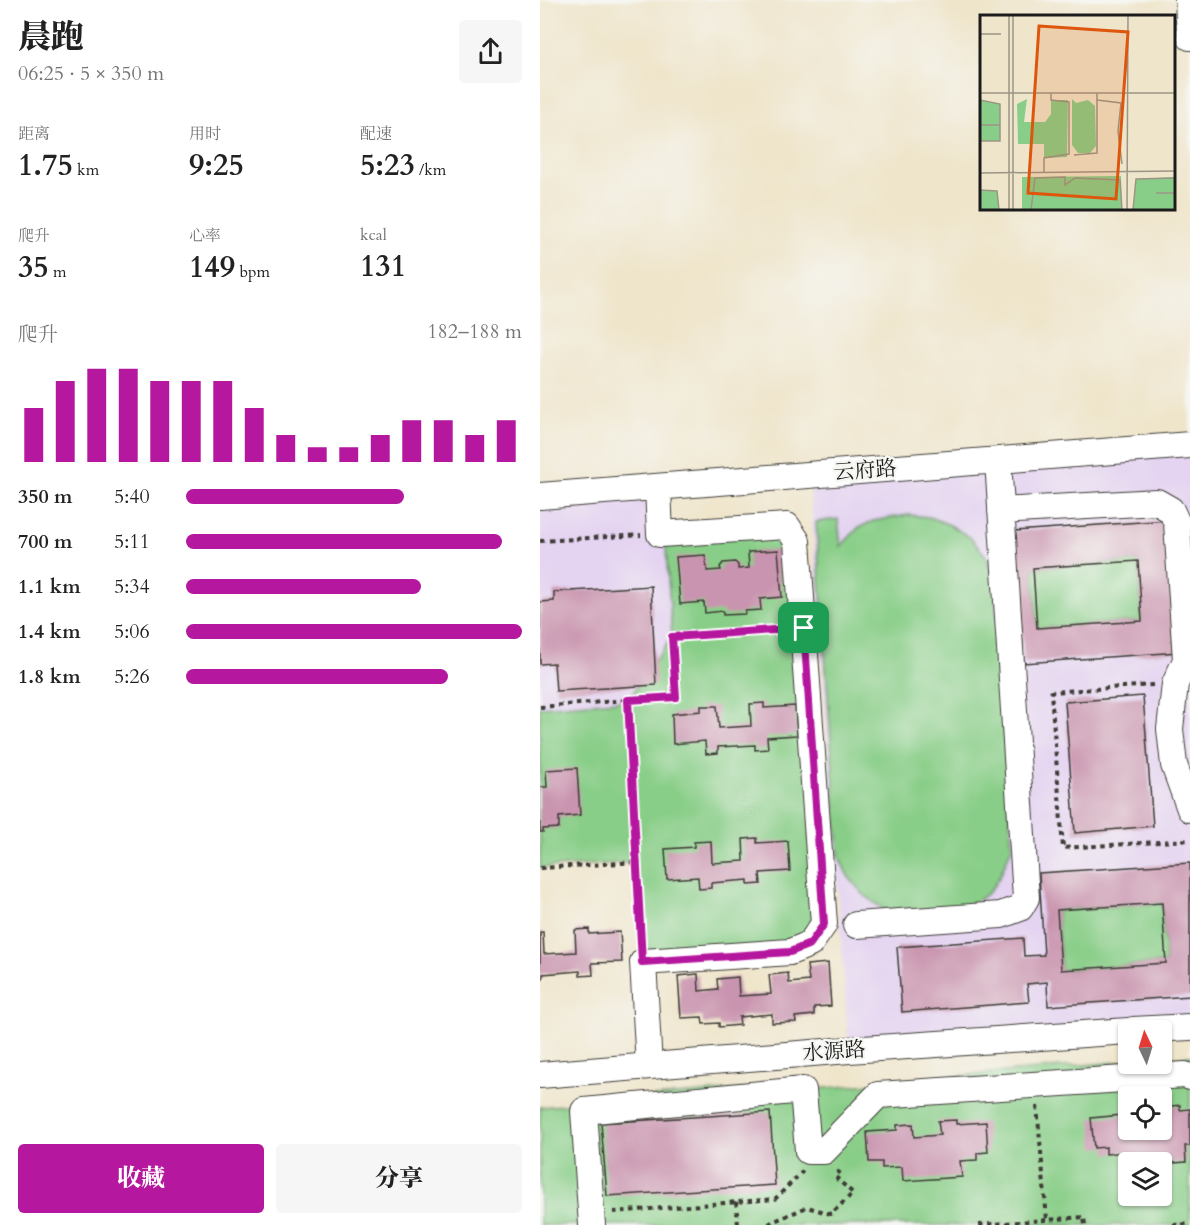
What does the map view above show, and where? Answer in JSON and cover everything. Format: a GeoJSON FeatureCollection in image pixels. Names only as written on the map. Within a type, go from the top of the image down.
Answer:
{"type":"FeatureCollection","features":[{"type":"Feature","properties":{"kind":"street"},"geometry":{"type":"LineString","coordinates":[[1188,0],[1190,37]]}},
{"type":"Feature","properties":{"kind":"street","name":"云府路"},"geometry":{"type":"LineString","coordinates":[[540,496],[1190,445]]}},
{"type":"Feature","properties":{"kind":"street"},"geometry":{"type":"LineString","coordinates":[[856,925],[1001,915],[1020,908],[1026,898],[998,460]]}},
{"type":"Feature","properties":{"kind":"street"},"geometry":{"type":"LineString","coordinates":[[649,1066],[642,962],[790,952],[810,944],[824,924],[797,541],[787,526],[660,534],[658,487]]}},
{"type":"Feature","properties":{"kind":"street"},"geometry":{"type":"LineString","coordinates":[[1001,511],[1157,502],[1171,510],[1177,523],[1186,660],[1175,684],[1170,729],[1181,744],[1174,765],[1190,809]]}},
{"type":"Feature","properties":{"kind":"street"},"geometry":{"type":"LineString","coordinates":[[1172,1028],[1190,1027]]}},
{"type":"Feature","properties":{"kind":"street","name":"水源路"},"geometry":{"type":"LineString","coordinates":[[540,1076],[1118,1032]]}},
{"type":"Feature","properties":{"kind":"street"},"geometry":{"type":"LineString","coordinates":[[778,1056],[781,1092]]}},
{"type":"Feature","properties":{"kind":"street"},"geometry":{"type":"LineString","coordinates":[[592,1219],[584,1111],[803,1090],[808,1152],[824,1151],[878,1095],[1185,1075],[1190,1077]]}},
{"type":"Feature","properties":{"kind":"path"},"geometry":{"type":"LineString","coordinates":[[540,541],[660,534]]}},
{"type":"Feature","properties":{"kind":"path"},"geometry":{"type":"LineString","coordinates":[[540,707],[676,697],[672,637],[804,628]]}},
{"type":"Feature","properties":{"kind":"path"},"geometry":{"type":"LineString","coordinates":[[1175,684],[1051,692],[1063,848],[1190,840]]}},
{"type":"Feature","properties":{"kind":"path"},"geometry":{"type":"LineString","coordinates":[[628,700],[642,962]]}},
{"type":"Feature","properties":{"kind":"path"},"geometry":{"type":"LineString","coordinates":[[540,868],[637,862]]}},
{"type":"Feature","properties":{"kind":"path"},"geometry":{"type":"LineString","coordinates":[[1035,1084],[1047,1220]]}},
{"type":"Feature","properties":{"kind":"path"},"geometry":{"type":"LineString","coordinates":[[592,1219],[775,1199],[824,1151],[838,1165],[834,1169],[841,1174],[837,1179],[853,1193],[831,1214],[807,1207],[770,1225]]}},
{"type":"Feature","properties":{"kind":"path"},"geometry":{"type":"LineString","coordinates":[[736,1202],[738,1225]]}},
{"type":"Feature","properties":{"kind":"path"},"geometry":{"type":"LineString","coordinates":[[980,1225],[1084,1217],[1085,1225]]}},
{"type":"Feature","properties":{"kind":"path"},"geometry":{"type":"LineString","coordinates":[[1173,1225],[1190,1224]]}},
{"type":"Feature","properties":{"kind":"shaded area"},"geometry":{"type":"Polygon","coordinates":[[[1190,445],[1190,1027],[1172,1028],[1172,1020],[1118,1020],[1118,1032],[849,1050],[809,475],[1190,445]]]}},
{"type":"Feature","properties":{"kind":"shaded area"},"geometry":{"type":"Polygon","coordinates":[[[658,487],[665,534],[676,697],[540,707],[540,496],[658,487]]]}},
{"type":"Feature","properties":{"kind":"green space"},"geometry":{"type":"Polygon","coordinates":[[[908,515],[929,517],[950,525],[971,538],[986,556],[994,581],[1012,847],[1000,876],[990,891],[976,902],[946,913],[905,914],[883,909],[863,894],[848,876],[839,857],[816,522],[838,519],[841,546],[858,528],[873,521],[908,515]]]}},
{"type":"Feature","properties":{"kind":"green space"},"geometry":{"type":"Polygon","coordinates":[[[787,526],[824,924],[810,944],[643,962],[636,862],[540,868],[540,707],[628,700],[672,637],[665,534],[787,526]]]}},
{"type":"Feature","properties":{"kind":"green space"},"geometry":{"type":"Polygon","coordinates":[[[1138,561],[1142,621],[1037,628],[1033,568],[1138,561]]]}},
{"type":"Feature","properties":{"kind":"green space"},"geometry":{"type":"Polygon","coordinates":[[[1162,903],[1166,963],[1061,970],[1057,910],[1162,903]]]}},
{"type":"Feature","properties":{"kind":"green space"},"geometry":{"type":"Polygon","coordinates":[[[1190,1056],[1190,1225],[540,1225],[540,1107],[781,1086],[782,1092],[1118,1062],[1118,1074],[1172,1074],[1172,1057],[1190,1056]]]}},
{"type":"Feature","properties":{"kind":"building"},"geometry":{"type":"Polygon","coordinates":[[[1169,520],[1179,652],[1024,663],[1015,531],[1169,520]],[[1138,561],[1033,568],[1037,628],[1142,621],[1138,561]]]}},
{"type":"Feature","properties":{"kind":"building"},"geometry":{"type":"Polygon","coordinates":[[[778,550],[782,597],[760,599],[761,610],[745,611],[745,614],[723,615],[723,611],[705,613],[704,602],[680,604],[676,557],[705,555],[707,571],[721,570],[723,563],[735,562],[738,569],[749,568],[748,552],[778,550]]]}},
{"type":"Feature","properties":{"kind":"building"},"geometry":{"type":"Polygon","coordinates":[[[651,586],[656,685],[556,691],[554,663],[540,664],[540,602],[554,601],[554,592],[651,586]]]}},
{"type":"Feature","properties":{"kind":"building"},"geometry":{"type":"Polygon","coordinates":[[[1143,696],[1153,826],[1075,833],[1065,702],[1143,696]]]}},
{"type":"Feature","properties":{"kind":"building"},"geometry":{"type":"Polygon","coordinates":[[[764,703],[764,708],[795,706],[797,735],[767,737],[768,749],[755,750],[755,745],[718,747],[718,753],[706,754],[705,741],[673,744],[672,714],[701,711],[701,706],[717,706],[719,728],[751,726],[750,704],[764,703]]]}},
{"type":"Feature","properties":{"kind":"building"},"geometry":{"type":"Polygon","coordinates":[[[577,768],[580,815],[559,817],[559,828],[543,829],[543,832],[540,832],[540,787],[547,787],[546,770],[577,768]]]}},
{"type":"Feature","properties":{"kind":"building"},"geometry":{"type":"Polygon","coordinates":[[[757,838],[757,843],[788,841],[790,871],[760,873],[761,884],[748,885],[748,880],[711,883],[711,888],[699,889],[698,877],[667,879],[665,849],[694,847],[694,842],[711,841],[712,863],[744,861],[743,839],[757,838]]]}},
{"type":"Feature","properties":{"kind":"building"},"geometry":{"type":"Polygon","coordinates":[[[1190,863],[1190,996],[1048,1006],[1047,982],[1027,984],[1029,1002],[902,1012],[897,947],[1023,938],[1024,956],[1044,955],[1039,873],[1190,863]],[[1162,903],[1057,910],[1061,970],[1166,963],[1162,903]]]}},
{"type":"Feature","properties":{"kind":"building"},"geometry":{"type":"Polygon","coordinates":[[[589,929],[589,934],[620,932],[622,962],[592,963],[593,975],[580,976],[580,971],[543,974],[543,979],[540,979],[540,932],[543,932],[544,954],[576,952],[575,930],[589,929]]]}},
{"type":"Feature","properties":{"kind":"building"},"geometry":{"type":"Polygon","coordinates":[[[828,963],[831,1006],[814,1007],[814,1015],[795,1017],[796,1022],[772,1023],[772,1014],[739,1017],[740,1025],[719,1027],[719,1023],[703,1024],[702,1017],[681,1018],[678,976],[698,974],[699,991],[718,989],[717,979],[738,977],[739,996],[771,994],[769,975],[788,973],[789,983],[809,981],[807,965],[828,963]]]}},
{"type":"Feature","properties":{"kind":"building"},"geometry":{"type":"Polygon","coordinates":[[[1180,1105],[1180,1110],[1190,1109],[1190,1146],[1185,1146],[1186,1162],[1172,1163],[1172,1152],[1106,1154],[1106,1147],[1094,1148],[1091,1118],[1118,1115],[1118,1140],[1172,1140],[1172,1106],[1180,1105]]]}},
{"type":"Feature","properties":{"kind":"building"},"geometry":{"type":"Polygon","coordinates":[[[770,1112],[775,1185],[607,1196],[601,1123],[770,1112]]]}},
{"type":"Feature","properties":{"kind":"building"},"geometry":{"type":"Polygon","coordinates":[[[956,1120],[956,1124],[986,1122],[988,1152],[977,1153],[977,1160],[960,1161],[962,1177],[903,1181],[902,1167],[882,1168],[882,1162],[869,1162],[867,1132],[897,1130],[897,1125],[913,1124],[914,1137],[940,1135],[938,1121],[956,1120]]]}},
{"type":"Feature","properties":{"kind":"route"},"geometry":{"type":"LineString","coordinates":[[804,628],[824,924],[810,944],[790,952],[642,962],[628,700],[676,697],[672,637],[804,628]]}}]}
